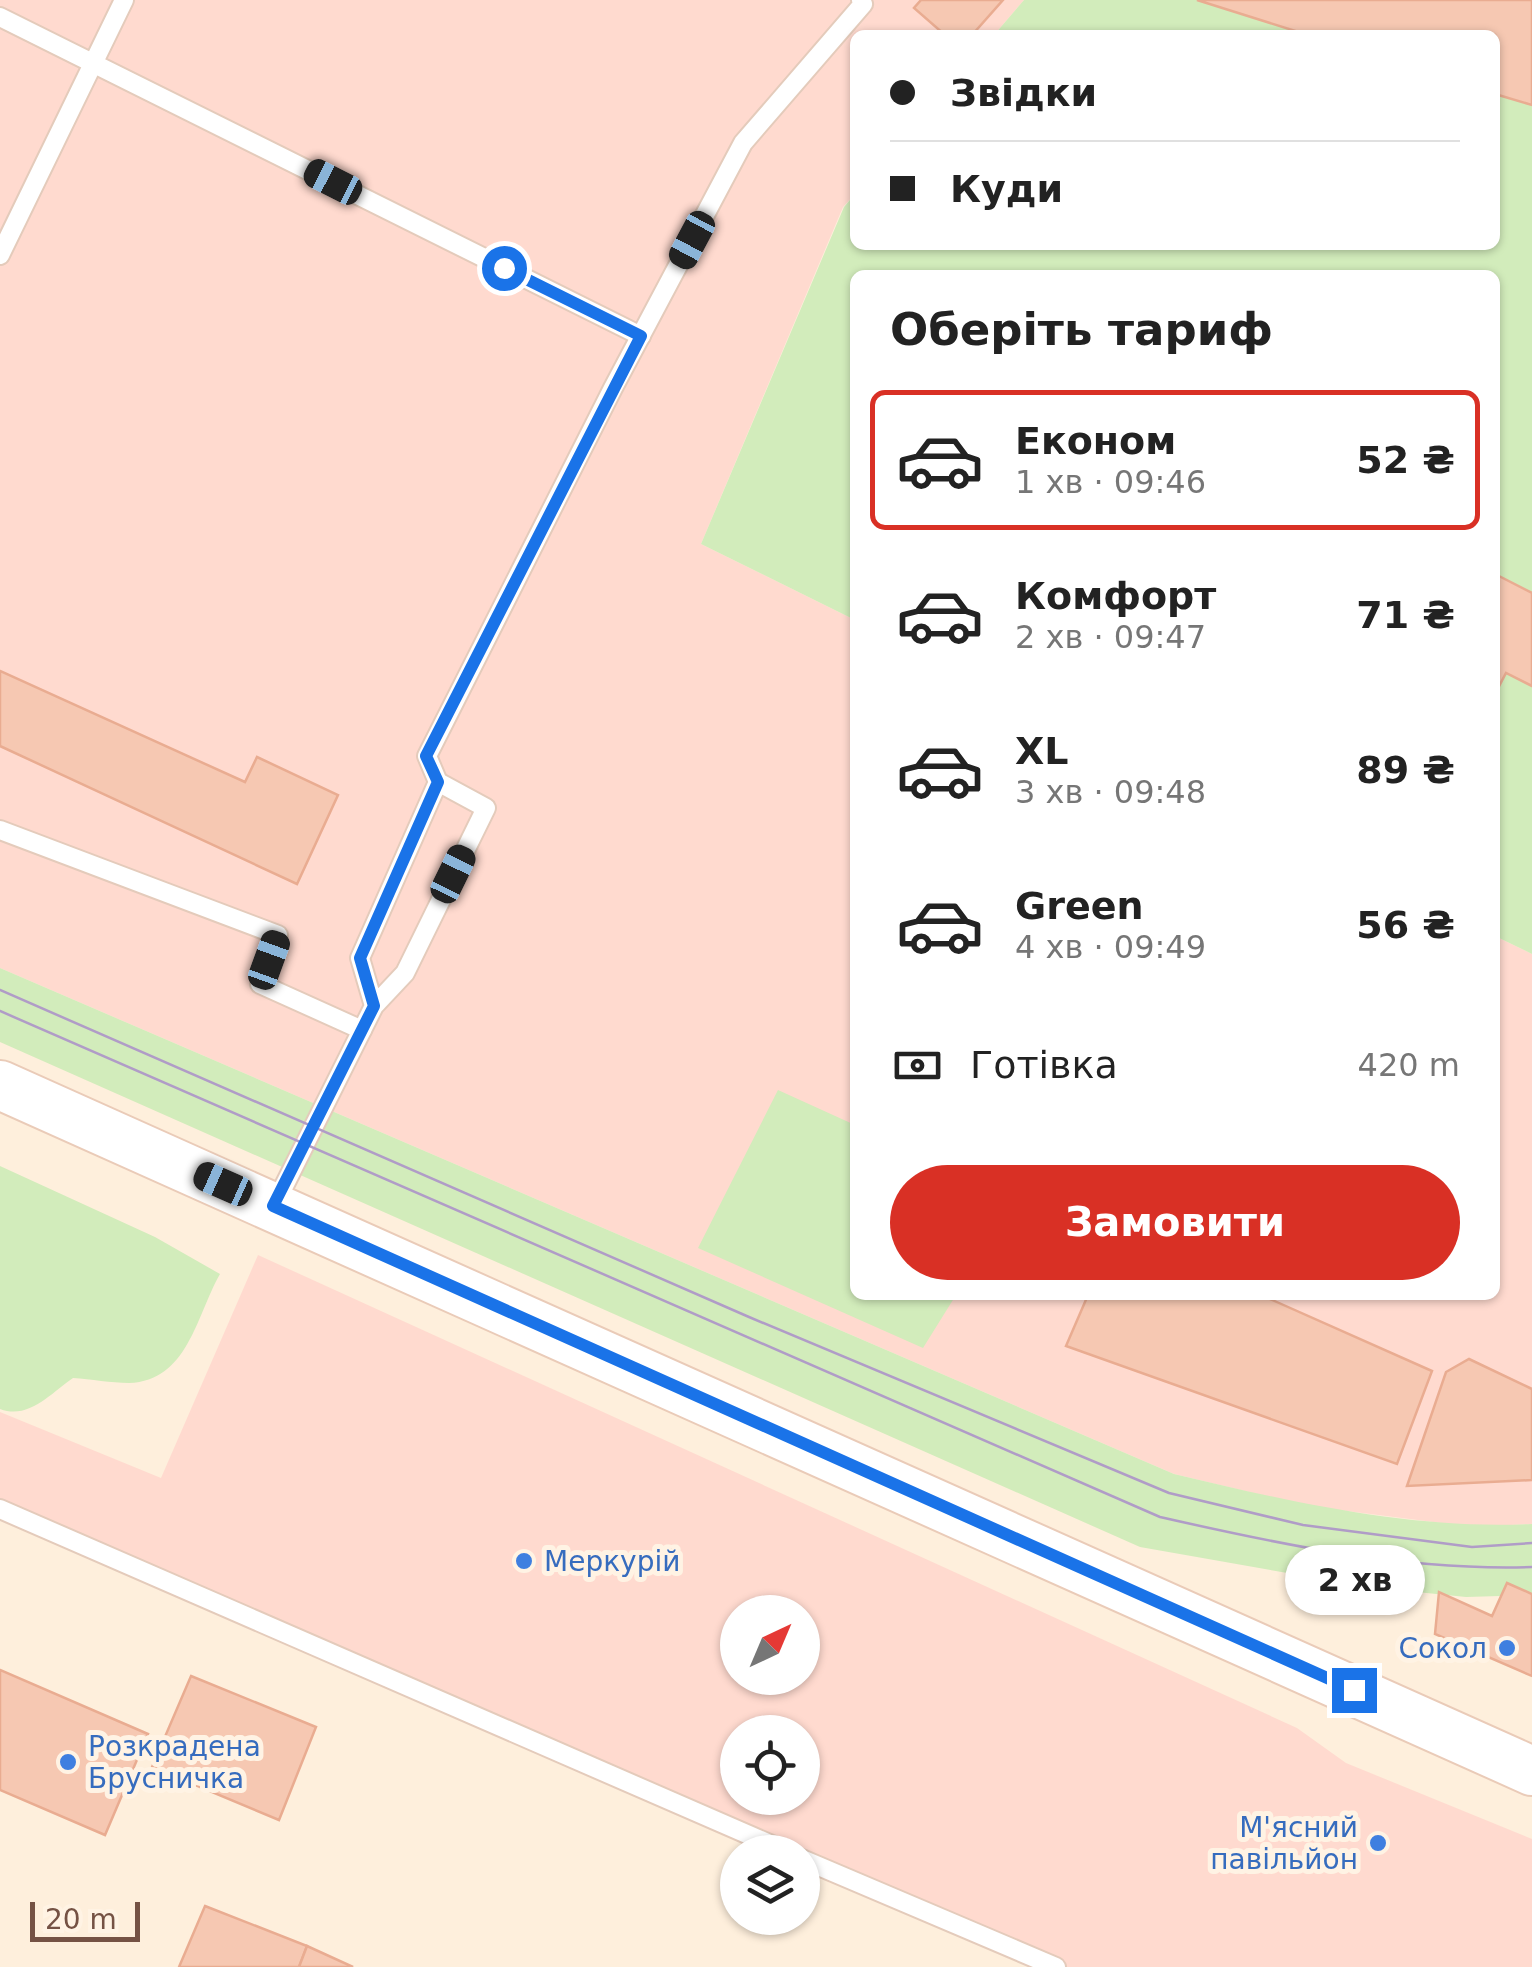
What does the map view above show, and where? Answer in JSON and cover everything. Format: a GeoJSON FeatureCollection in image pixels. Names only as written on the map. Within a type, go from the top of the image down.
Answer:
{"type":"FeatureCollection","features":[{"type":"Feature","properties":{"kind":"main road"},"geometry":{"type":"LineString","coordinates":[[0,1085],[1532,1771]]}},
{"type":"Feature","properties":{"kind":"lane"},"geometry":{"type":"LineString","coordinates":[[0,255],[124,0]]}},
{"type":"Feature","properties":{"kind":"lane"},"geometry":{"type":"LineString","coordinates":[[273,1206],[374,1006],[404,973],[486,808],[438,782],[426,756],[744,143],[863,4],[860,0]]}},
{"type":"Feature","properties":{"kind":"lane"},"geometry":{"type":"LineString","coordinates":[[0,17],[641,336]]}},
{"type":"Feature","properties":{"kind":"lane"},"geometry":{"type":"LineString","coordinates":[[374,1006],[360,958],[438,782]]}},
{"type":"Feature","properties":{"kind":"lane"},"geometry":{"type":"LineString","coordinates":[[0,830],[278,935],[260,984],[362,1030]]}},
{"type":"Feature","properties":{"kind":"lane"},"geometry":{"type":"LineString","coordinates":[[0,1508],[749,1835]]}},
{"type":"Feature","properties":{"kind":"lane"},"geometry":{"type":"LineString","coordinates":[[820,1867],[1056,1967]]}},
{"type":"Feature","properties":{"kind":"shaded area"},"geometry":{"type":"Polygon","coordinates":[[[0,0],[1024,0],[998,30],[850,30],[850,199],[843,207],[701,544],[850,618],[850,1300],[1500,1300],[1500,938],[1532,954],[1532,1524],[1473,1527],[1307,1506],[1174,1474],[0,968],[0,0]]]}},
{"type":"Feature","properties":{"kind":"shaded area","name":"Меркурій"},"geometry":{"type":"Polygon","coordinates":[[[258,1255],[1297,1728],[1346,1763],[1532,1839],[1532,1967],[1056,1967],[820,1865],[820,1835],[752,1835],[0,1509],[0,1412],[161,1478],[258,1255]]]}},
{"type":"Feature","properties":{"kind":"green space"},"geometry":{"type":"Polygon","coordinates":[[[1024,0],[1532,0],[1532,954],[1500,938],[1500,270],[850,270],[850,618],[701,544],[850,200],[850,250],[1500,250],[1500,30],[998,30],[1024,0]]]}},
{"type":"Feature","properties":{"kind":"green space"},"geometry":{"type":"Polygon","coordinates":[[[0,968],[1174,1474],[1352,1512],[1442,1523],[1532,1524],[1532,1595],[1466,1597],[1367,1587],[1140,1547],[0,1042],[0,968]]]}},
{"type":"Feature","properties":{"kind":"green space"},"geometry":{"type":"Polygon","coordinates":[[[778,1090],[850,1123],[850,1300],[953,1300],[923,1348],[698,1248],[778,1090]]]}},
{"type":"Feature","properties":{"kind":"green space"},"geometry":{"type":"Polygon","coordinates":[[[0,1166],[155,1237],[220,1274],[188,1344],[165,1371],[129,1383],[73,1378],[30,1408],[0,1409],[0,1166]]]}},
{"type":"Feature","properties":{"kind":"building"},"geometry":{"type":"Polygon","coordinates":[[[921,0],[1003,0],[976,30],[939,30],[914,8],[921,0]]]}},
{"type":"Feature","properties":{"kind":"building"},"geometry":{"type":"Polygon","coordinates":[[[1197,0],[1532,0],[1532,105],[1500,95],[1500,30],[1292,30],[1197,0]]]}},
{"type":"Feature","properties":{"kind":"building"},"geometry":{"type":"Polygon","coordinates":[[[1500,577],[1532,593],[1532,686],[1506,673],[1500,684],[1500,577]]]}},
{"type":"Feature","properties":{"kind":"building"},"geometry":{"type":"Polygon","coordinates":[[[0,671],[245,782],[257,757],[338,795],[297,884],[0,746],[0,671]]]}},
{"type":"Feature","properties":{"kind":"building"},"geometry":{"type":"Polygon","coordinates":[[[1086,1300],[1272,1300],[1432,1371],[1397,1464],[1066,1346],[1086,1300]]]}},
{"type":"Feature","properties":{"kind":"building"},"geometry":{"type":"Polygon","coordinates":[[[1469,1359],[1532,1389],[1532,1480],[1407,1486],[1446,1372],[1469,1359]]]}},
{"type":"Feature","properties":{"kind":"building"},"geometry":{"type":"Polygon","coordinates":[[[1507,1583],[1532,1594],[1532,1676],[1435,1634],[1439,1592],[1492,1616],[1507,1583]]]}},
{"type":"Feature","properties":{"kind":"building","name":"Розкрадена Брусничка"},"geometry":{"type":"Polygon","coordinates":[[[0,1670],[148,1734],[105,1835],[0,1790],[0,1670]]]}},
{"type":"Feature","properties":{"kind":"building"},"geometry":{"type":"Polygon","coordinates":[[[191,1676],[316,1727],[279,1820],[152,1767],[191,1676]]]}},
{"type":"Feature","properties":{"kind":"building"},"geometry":{"type":"Polygon","coordinates":[[[205,1906],[307,1946],[299,1967],[179,1967],[205,1906]]]}},
{"type":"Feature","properties":{"kind":"building"},"geometry":{"type":"Polygon","coordinates":[[[307,1946],[353,1967],[299,1967],[307,1946]]]}},
{"type":"Feature","properties":{"kind":"tram line"},"geometry":{"type":"LineString","coordinates":[[0,990],[749,1317],[1169,1493],[1303,1525],[1472,1547],[1532,1543]]}},
{"type":"Feature","properties":{"kind":"tram line"},"geometry":{"type":"LineString","coordinates":[[0,1011],[1160,1517],[1345,1554],[1438,1565],[1532,1567]]}},
{"type":"Feature","properties":{"kind":"place","name":"Меркурій"},"geometry":{"type":"Point","coordinates":[524,1561]}},
{"type":"Feature","properties":{"kind":"place","name":"Сокол"},"geometry":{"type":"Point","coordinates":[1507,1648]}},
{"type":"Feature","properties":{"kind":"place","name":"Розкрадена Брусничка"},"geometry":{"type":"Point","coordinates":[68,1762]}},
{"type":"Feature","properties":{"kind":"place","name":"М'ясний павільйон"},"geometry":{"type":"Point","coordinates":[1378,1843]}},
{"type":"Feature","properties":{"kind":"route"},"geometry":{"type":"LineString","coordinates":[[504,268],[641,336],[426,756],[438,782],[360,958],[374,1006],[273,1206],[1354,1690]]}}]}
